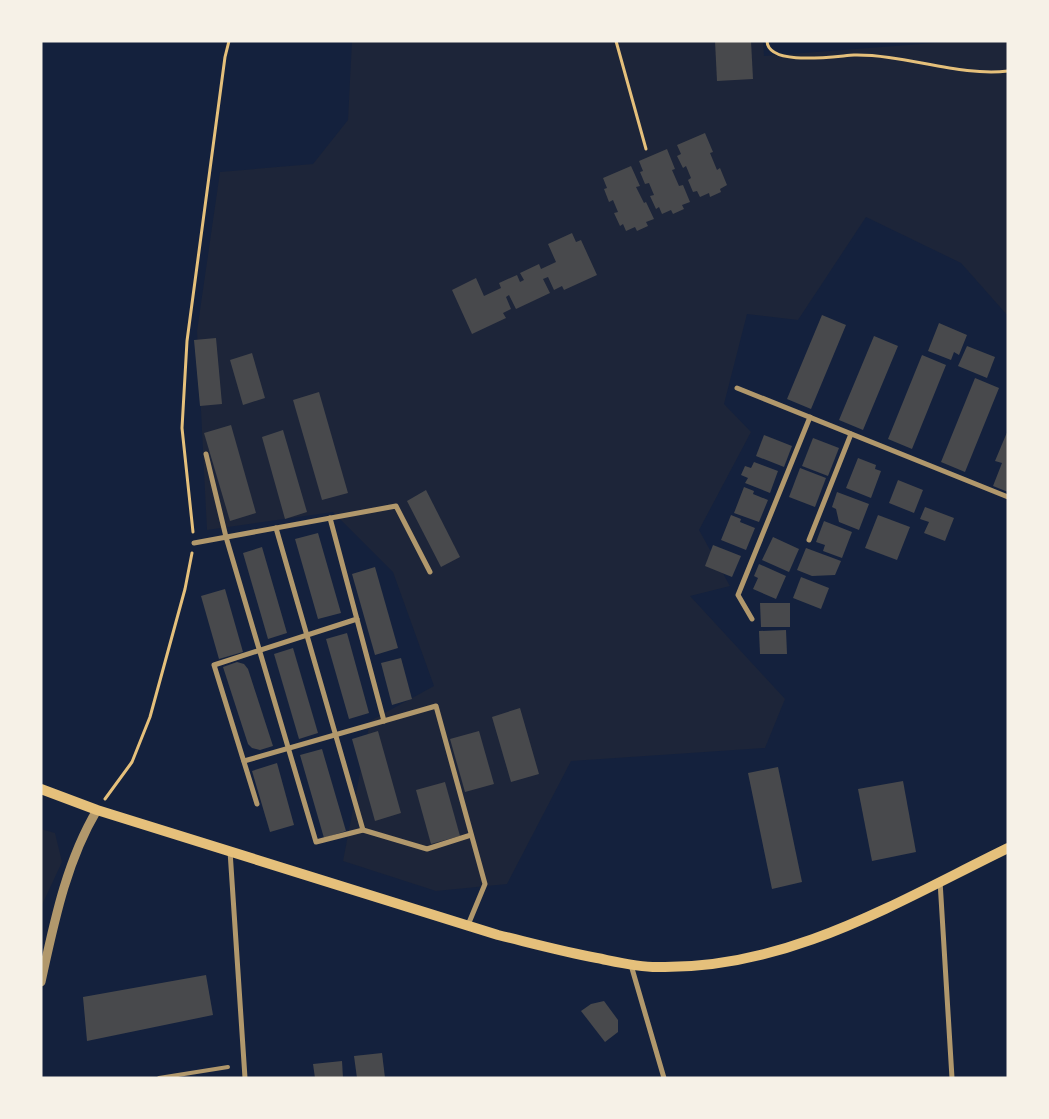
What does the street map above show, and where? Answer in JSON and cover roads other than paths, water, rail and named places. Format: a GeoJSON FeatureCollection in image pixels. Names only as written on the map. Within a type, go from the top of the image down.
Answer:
{"type":"FeatureCollection","features":[{"type":"Feature","properties":{"kind":"main road"},"geometry":{"type":"LineString","coordinates":[[41,789],[97,810],[468,925],[563,951],[631,965],[658,967],[718,964],[761,956],[817,939],[861,920],[1008,848]]}},
{"type":"Feature","properties":{"kind":"street"},"geometry":{"type":"LineString","coordinates":[[737,388],[1008,497]]}},
{"type":"Feature","properties":{"kind":"street"},"geometry":{"type":"LineString","coordinates":[[752,619],[738,595],[810,417]]}},
{"type":"Feature","properties":{"kind":"street"},"geometry":{"type":"LineString","coordinates":[[808,540],[852,434]]}},
{"type":"Feature","properties":{"kind":"street"},"geometry":{"type":"LineString","coordinates":[[206,454],[226,537],[316,842],[363,830],[427,849],[472,835]]}},
{"type":"Feature","properties":{"kind":"street"},"geometry":{"type":"LineString","coordinates":[[194,543],[396,506],[430,572]]}},
{"type":"Feature","properties":{"kind":"street"},"geometry":{"type":"LineString","coordinates":[[330,518],[384,721]]}},
{"type":"Feature","properties":{"kind":"street"},"geometry":{"type":"LineString","coordinates":[[276,528],[363,830]]}},
{"type":"Feature","properties":{"kind":"street"},"geometry":{"type":"LineString","coordinates":[[257,804],[214,665],[357,619]]}},
{"type":"Feature","properties":{"kind":"street"},"geometry":{"type":"LineString","coordinates":[[244,761],[436,706],[485,884],[468,925]]}},
{"type":"Feature","properties":{"kind":"street"},"geometry":{"type":"LineString","coordinates":[[41,982],[55,918],[76,850],[85,829],[97,810]]}},
{"type":"Feature","properties":{"kind":"street"},"geometry":{"type":"LineString","coordinates":[[230,851],[245,1078]]}},
{"type":"Feature","properties":{"kind":"street"},"geometry":{"type":"LineString","coordinates":[[940,881],[952,1078]]}},
{"type":"Feature","properties":{"kind":"street"},"geometry":{"type":"LineString","coordinates":[[631,965],[664,1078]]}},
{"type":"Feature","properties":{"kind":"lane"},"geometry":{"type":"LineString","coordinates":[[159,1078],[228,1067]]}}]}
